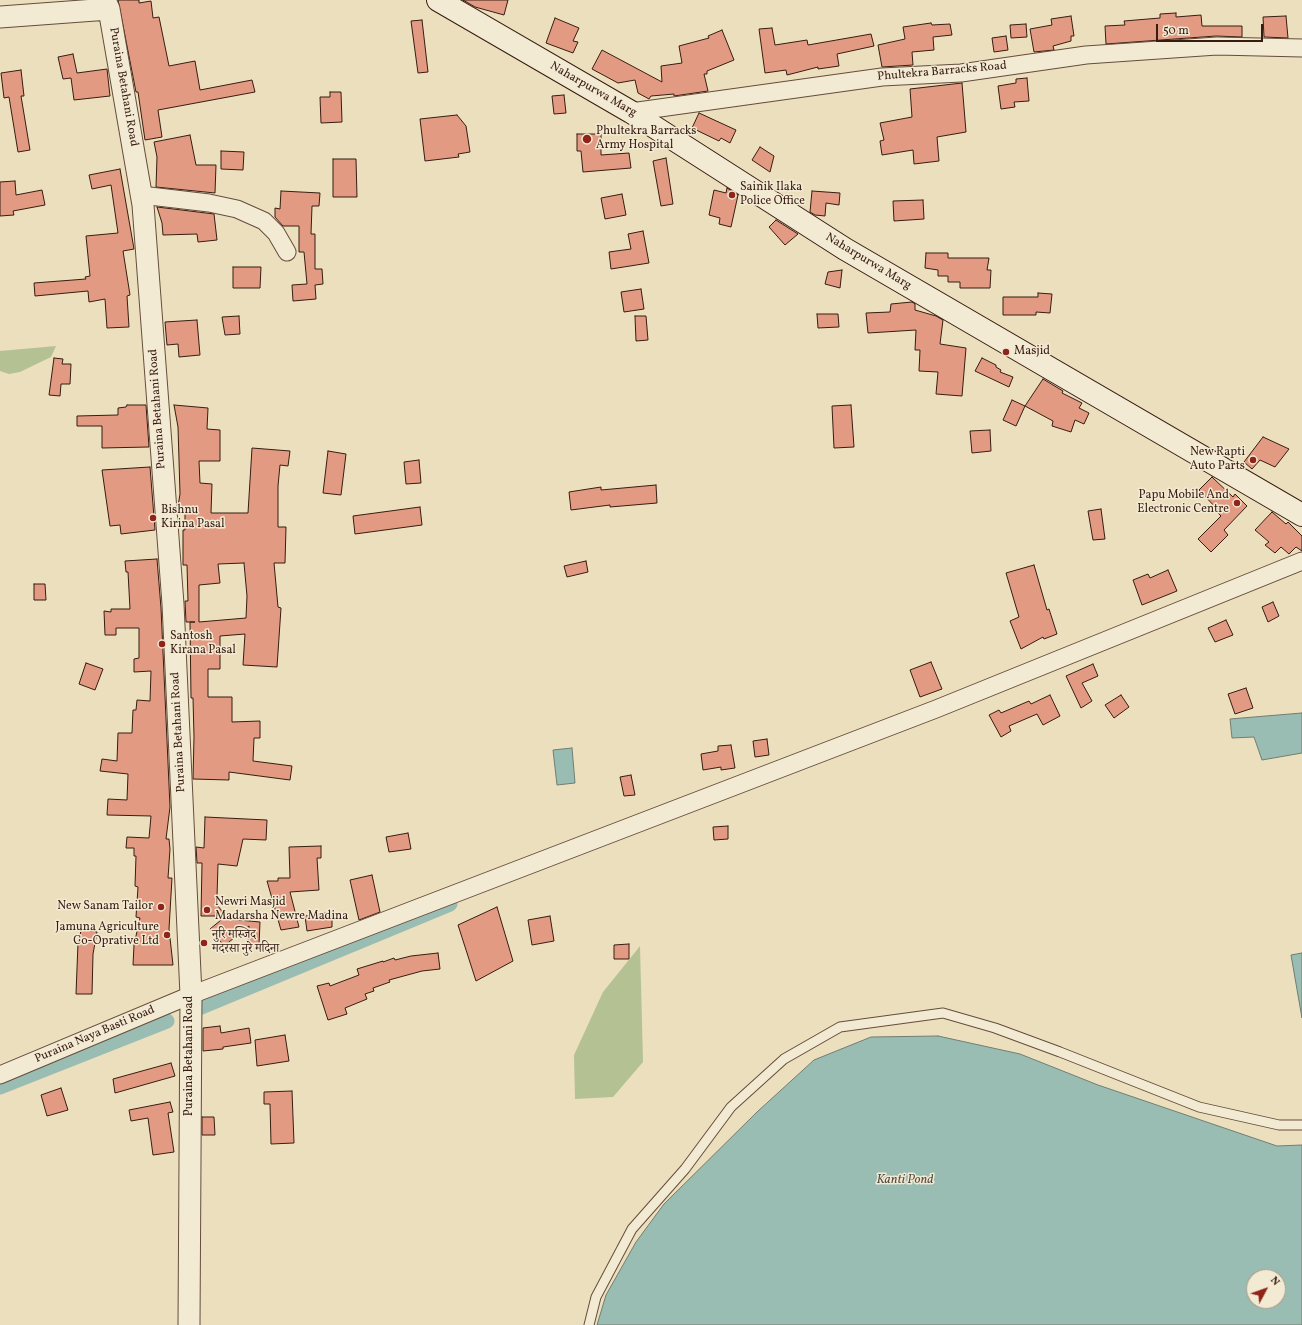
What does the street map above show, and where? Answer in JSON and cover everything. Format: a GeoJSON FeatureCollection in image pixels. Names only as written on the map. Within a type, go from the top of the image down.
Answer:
{"type":"FeatureCollection","features":[{"type":"Feature","properties":{"kind":"main road","name":"Naharpurwa Marg"},"geometry":{"type":"LineString","coordinates":[[438,0],[631,112],[845,249],[1302,515]]}},
{"type":"Feature","properties":{"kind":"street"},"geometry":{"type":"LineString","coordinates":[[0,17],[107,4]]}},
{"type":"Feature","properties":{"kind":"street","name":"Puraina Betahani Road"},"geometry":{"type":"LineString","coordinates":[[107,4],[141,195],[173,604],[191,995],[189,1325]]}},
{"type":"Feature","properties":{"kind":"street","name":"Phultekra Barracks Road"},"geometry":{"type":"LineString","coordinates":[[631,112],[882,77],[961,73],[1086,55],[1217,46],[1302,48]]}},
{"type":"Feature","properties":{"kind":"street"},"geometry":{"type":"LineString","coordinates":[[141,195],[210,203],[237,209],[264,221],[276,233],[287,252]]}},
{"type":"Feature","properties":{"kind":"street","name":"Puraina Naya Basti Road"},"geometry":{"type":"LineString","coordinates":[[0,1075],[191,995],[936,709],[1302,561]]}},
{"type":"Feature","properties":{"kind":"lane"},"geometry":{"type":"LineString","coordinates":[[589,1325],[596,1297],[632,1228],[685,1169],[731,1107],[784,1059],[840,1027],[943,1013],[995,1028],[1199,1107],[1279,1125],[1302,1125]]}},
{"type":"Feature","properties":{"kind":"green space"},"geometry":{"type":"Polygon","coordinates":[[[56,346],[51,357],[20,372],[9,374],[0,371],[0,351],[56,346]]]}},
{"type":"Feature","properties":{"kind":"green space"},"geometry":{"type":"Polygon","coordinates":[[[640,946],[643,1062],[613,1097],[575,1099],[574,1055],[603,992],[640,946]]]}},
{"type":"Feature","properties":{"kind":"water"},"geometry":{"type":"Polygon","coordinates":[[[1302,713],[1302,753],[1262,760],[1254,737],[1232,738],[1230,719],[1302,713]]]}},
{"type":"Feature","properties":{"kind":"water"},"geometry":{"type":"Polygon","coordinates":[[[572,748],[575,783],[557,785],[553,750],[572,748]]]}},
{"type":"Feature","properties":{"kind":"water"},"geometry":{"type":"Polygon","coordinates":[[[1302,953],[1302,1018],[1291,955],[1302,953]]]}},
{"type":"Feature","properties":{"kind":"water","name":"Kanti Pond"},"geometry":{"type":"Polygon","coordinates":[[[938,1036],[1020,1054],[1098,1085],[1277,1146],[1302,1145],[1302,1325],[597,1325],[606,1295],[636,1242],[664,1204],[757,1112],[814,1060],[871,1037],[938,1036]]]}},
{"type":"Feature","properties":{"kind":"building"},"geometry":{"type":"Polygon","coordinates":[[[118,0],[139,0],[139,3],[151,1],[153,18],[159,17],[169,66],[195,61],[200,90],[252,80],[255,92],[158,110],[162,137],[145,140],[138,92],[136,92],[118,0]]]}},
{"type":"Feature","properties":{"kind":"building"},"geometry":{"type":"Polygon","coordinates":[[[463,0],[508,0],[504,15],[475,7],[463,0]]]}},
{"type":"Feature","properties":{"kind":"building"},"geometry":{"type":"Polygon","coordinates":[[[1176,13],[1176,17],[1201,15],[1202,26],[1242,26],[1242,37],[1216,36],[1106,44],[1105,26],[1125,25],[1124,21],[1160,18],[1160,14],[1176,13]]]}},
{"type":"Feature","properties":{"kind":"building"},"geometry":{"type":"Polygon","coordinates":[[[1071,16],[1074,36],[1071,36],[1071,41],[1053,46],[1054,50],[1034,52],[1030,29],[1052,25],[1051,19],[1071,16]]]}},
{"type":"Feature","properties":{"kind":"building"},"geometry":{"type":"Polygon","coordinates":[[[1286,16],[1288,38],[1264,37],[1263,17],[1286,16]]]}},
{"type":"Feature","properties":{"kind":"building"},"geometry":{"type":"Polygon","coordinates":[[[555,18],[579,28],[573,41],[578,42],[573,53],[546,43],[555,18]]]}},
{"type":"Feature","properties":{"kind":"building"},"geometry":{"type":"Polygon","coordinates":[[[422,20],[428,72],[418,73],[411,21],[422,20]]]}},
{"type":"Feature","properties":{"kind":"building"},"geometry":{"type":"Polygon","coordinates":[[[931,23],[932,25],[950,24],[952,35],[933,37],[934,50],[912,52],[913,65],[882,67],[878,45],[905,39],[903,27],[931,23]]]}},
{"type":"Feature","properties":{"kind":"building"},"geometry":{"type":"Polygon","coordinates":[[[1026,24],[1027,37],[1011,38],[1010,25],[1026,24]]]}},
{"type":"Feature","properties":{"kind":"building"},"geometry":{"type":"Polygon","coordinates":[[[772,28],[775,45],[807,40],[808,45],[871,34],[874,46],[837,54],[839,66],[818,69],[818,67],[787,75],[786,70],[765,73],[759,29],[772,28]]]}},
{"type":"Feature","properties":{"kind":"building"},"geometry":{"type":"Polygon","coordinates":[[[722,30],[734,60],[707,71],[707,74],[704,74],[708,91],[674,96],[674,94],[651,96],[649,99],[638,93],[635,80],[618,83],[592,69],[602,50],[662,82],[661,66],[682,63],[679,46],[709,38],[708,36],[722,30]]]}},
{"type":"Feature","properties":{"kind":"building"},"geometry":{"type":"Polygon","coordinates":[[[1006,36],[1008,50],[994,52],[992,38],[1006,36]]]}},
{"type":"Feature","properties":{"kind":"building"},"geometry":{"type":"Polygon","coordinates":[[[73,54],[77,73],[107,69],[110,96],[74,100],[71,78],[63,79],[58,57],[73,54]]]}},
{"type":"Feature","properties":{"kind":"building"},"geometry":{"type":"Polygon","coordinates":[[[21,70],[24,96],[21,96],[30,150],[18,152],[9,97],[4,98],[1,73],[21,70]]]}},
{"type":"Feature","properties":{"kind":"building"},"geometry":{"type":"Polygon","coordinates":[[[1027,78],[1029,101],[1014,102],[1015,107],[1001,109],[998,86],[1016,83],[1016,79],[1027,78]]]}},
{"type":"Feature","properties":{"kind":"building"},"geometry":{"type":"Polygon","coordinates":[[[962,83],[966,132],[937,137],[939,161],[914,164],[913,150],[882,155],[880,141],[884,140],[880,123],[912,117],[910,89],[962,83]]]}},
{"type":"Feature","properties":{"kind":"building"},"geometry":{"type":"Polygon","coordinates":[[[330,92],[341,92],[342,122],[321,123],[320,97],[330,97],[330,92]]]}},
{"type":"Feature","properties":{"kind":"building"},"geometry":{"type":"Polygon","coordinates":[[[564,95],[566,113],[554,114],[552,96],[564,95]]]}},
{"type":"Feature","properties":{"kind":"building"},"geometry":{"type":"Polygon","coordinates":[[[699,113],[736,130],[730,143],[721,138],[719,141],[692,128],[699,113]]]}},
{"type":"Feature","properties":{"kind":"building"},"geometry":{"type":"Polygon","coordinates":[[[457,115],[466,126],[470,152],[458,154],[459,157],[425,161],[420,119],[457,115]]]}},
{"type":"Feature","properties":{"kind":"building"},"geometry":{"type":"Polygon","coordinates":[[[577,134],[601,134],[601,155],[629,153],[631,168],[583,172],[581,151],[577,151],[577,134]]]}},
{"type":"Feature","properties":{"kind":"building"},"geometry":{"type":"Polygon","coordinates":[[[190,135],[196,165],[216,165],[215,193],[156,187],[157,157],[154,142],[190,135]]]}},
{"type":"Feature","properties":{"kind":"building"},"geometry":{"type":"Polygon","coordinates":[[[760,147],[774,156],[770,172],[752,160],[760,147]]]}},
{"type":"Feature","properties":{"kind":"building"},"geometry":{"type":"Polygon","coordinates":[[[221,151],[244,152],[243,170],[221,169],[221,151]]]}},
{"type":"Feature","properties":{"kind":"building"},"geometry":{"type":"Polygon","coordinates":[[[666,158],[673,204],[661,206],[653,161],[666,158]]]}},
{"type":"Feature","properties":{"kind":"building"},"geometry":{"type":"Polygon","coordinates":[[[333,159],[356,159],[357,197],[333,197],[333,159]]]}},
{"type":"Feature","properties":{"kind":"building"},"geometry":{"type":"Polygon","coordinates":[[[120,169],[134,249],[123,251],[130,295],[127,296],[129,327],[107,328],[105,299],[89,302],[88,291],[35,296],[34,283],[86,279],[85,277],[90,276],[86,236],[118,233],[111,185],[92,189],[89,175],[120,169]]]}},
{"type":"Feature","properties":{"kind":"building"},"geometry":{"type":"Polygon","coordinates":[[[15,181],[16,195],[42,190],[45,205],[13,211],[14,215],[0,216],[0,182],[15,181]]]}},
{"type":"Feature","properties":{"kind":"building"},"geometry":{"type":"Polygon","coordinates":[[[727,188],[738,195],[731,227],[719,224],[720,218],[709,215],[714,190],[726,193],[727,188]]]}},
{"type":"Feature","properties":{"kind":"building"},"geometry":{"type":"Polygon","coordinates":[[[281,191],[320,193],[319,206],[312,206],[311,234],[315,234],[315,269],[322,269],[323,284],[315,285],[316,299],[293,301],[292,285],[307,284],[304,252],[299,252],[299,226],[283,226],[275,217],[275,208],[280,209],[281,191]]]}},
{"type":"Feature","properties":{"kind":"building"},"geometry":{"type":"Polygon","coordinates":[[[812,191],[840,193],[839,205],[826,203],[825,216],[815,215],[810,212],[812,191]]]}},
{"type":"Feature","properties":{"kind":"building"},"geometry":{"type":"Polygon","coordinates":[[[622,194],[626,215],[605,219],[601,198],[622,194]]]}},
{"type":"Feature","properties":{"kind":"building"},"geometry":{"type":"Polygon","coordinates":[[[923,200],[924,219],[894,221],[893,201],[923,200]]]}},
{"type":"Feature","properties":{"kind":"building"},"geometry":{"type":"Polygon","coordinates":[[[157,207],[214,214],[217,240],[198,242],[197,234],[163,235],[162,223],[157,207]]]}},
{"type":"Feature","properties":{"kind":"building"},"geometry":{"type":"Polygon","coordinates":[[[776,220],[798,234],[785,245],[769,227],[776,220]]]}},
{"type":"Feature","properties":{"kind":"building"},"geometry":{"type":"Polygon","coordinates":[[[643,231],[649,263],[611,269],[609,252],[631,249],[628,234],[643,231]]]}},
{"type":"Feature","properties":{"kind":"building"},"geometry":{"type":"Polygon","coordinates":[[[926,253],[948,253],[948,258],[989,258],[987,270],[991,270],[990,288],[960,288],[960,282],[948,282],[948,276],[938,276],[938,270],[925,268],[926,253]]]}},
{"type":"Feature","properties":{"kind":"building"},"geometry":{"type":"Polygon","coordinates":[[[233,267],[261,267],[260,288],[233,288],[233,267]]]}},
{"type":"Feature","properties":{"kind":"building"},"geometry":{"type":"Polygon","coordinates":[[[842,270],[840,288],[825,284],[828,272],[842,270]]]}},
{"type":"Feature","properties":{"kind":"building"},"geometry":{"type":"Polygon","coordinates":[[[641,289],[644,309],[624,312],[621,292],[641,289]]]}},
{"type":"Feature","properties":{"kind":"building"},"geometry":{"type":"Polygon","coordinates":[[[1038,293],[1052,294],[1050,313],[1036,312],[1036,315],[1003,315],[1003,297],[1038,297],[1038,293]]]}},
{"type":"Feature","properties":{"kind":"building"},"geometry":{"type":"Polygon","coordinates":[[[912,302],[915,304],[915,310],[936,316],[943,320],[940,344],[966,348],[962,396],[936,394],[938,372],[919,371],[920,350],[915,350],[916,330],[868,333],[866,313],[890,312],[891,304],[912,302]]]}},
{"type":"Feature","properties":{"kind":"building"},"geometry":{"type":"Polygon","coordinates":[[[817,314],[838,314],[839,327],[818,328],[817,314]]]}},
{"type":"Feature","properties":{"kind":"building"},"geometry":{"type":"Polygon","coordinates":[[[239,316],[240,334],[225,335],[222,317],[239,316]]]}},
{"type":"Feature","properties":{"kind":"building"},"geometry":{"type":"Polygon","coordinates":[[[635,316],[646,316],[648,340],[636,341],[635,316]]]}},
{"type":"Feature","properties":{"kind":"building"},"geometry":{"type":"Polygon","coordinates":[[[197,320],[200,355],[179,357],[178,344],[167,345],[165,322],[197,320]]]}},
{"type":"Feature","properties":{"kind":"building"},"geometry":{"type":"Polygon","coordinates":[[[54,358],[63,359],[62,364],[71,364],[70,384],[61,384],[60,396],[49,395],[54,358]]]}},
{"type":"Feature","properties":{"kind":"building"},"geometry":{"type":"Polygon","coordinates":[[[982,358],[996,365],[996,367],[1001,370],[1000,372],[1013,377],[1009,387],[975,371],[982,358]]]}},
{"type":"Feature","properties":{"kind":"building"},"geometry":{"type":"Polygon","coordinates":[[[1043,379],[1063,391],[1062,393],[1082,403],[1079,408],[1089,413],[1084,424],[1075,420],[1071,432],[1052,426],[1053,421],[1025,406],[1043,379]]]}},
{"type":"Feature","properties":{"kind":"building"},"geometry":{"type":"Polygon","coordinates":[[[1012,400],[1025,406],[1016,426],[1003,420],[1012,400]]]}},
{"type":"Feature","properties":{"kind":"building"},"geometry":{"type":"Polygon","coordinates":[[[127,405],[146,405],[149,447],[102,448],[102,426],[77,426],[77,416],[118,415],[118,408],[126,407],[127,405]]]}},
{"type":"Feature","properties":{"kind":"building"},"geometry":{"type":"Polygon","coordinates":[[[174,405],[208,408],[207,429],[220,430],[220,461],[199,461],[200,483],[212,484],[211,513],[248,513],[252,448],[290,451],[288,466],[280,465],[278,486],[278,527],[286,527],[285,563],[274,563],[278,607],[281,608],[277,667],[243,665],[245,634],[220,636],[220,669],[208,669],[208,697],[232,697],[232,722],[260,721],[260,738],[254,738],[253,761],[292,766],[290,780],[229,772],[229,780],[193,779],[194,737],[193,698],[191,698],[190,622],[186,622],[185,601],[188,601],[187,565],[183,565],[183,530],[185,530],[185,508],[178,506],[180,494],[178,427],[174,405]],[[244,563],[218,564],[220,583],[199,585],[199,622],[246,618],[247,596],[244,563]]]}},
{"type":"Feature","properties":{"kind":"building"},"geometry":{"type":"Polygon","coordinates":[[[851,405],[854,447],[834,448],[832,406],[851,405]]]}},
{"type":"Feature","properties":{"kind":"building"},"geometry":{"type":"Polygon","coordinates":[[[990,430],[991,451],[972,453],[970,431],[990,430]]]}},
{"type":"Feature","properties":{"kind":"building"},"geometry":{"type":"Polygon","coordinates":[[[1263,437],[1289,449],[1275,467],[1260,460],[1252,469],[1244,462],[1263,437]]]}},
{"type":"Feature","properties":{"kind":"building"},"geometry":{"type":"Polygon","coordinates":[[[328,451],[346,454],[341,495],[323,493],[328,451]]]}},
{"type":"Feature","properties":{"kind":"building"},"geometry":{"type":"Polygon","coordinates":[[[419,460],[421,483],[406,484],[404,462],[419,460]]]}},
{"type":"Feature","properties":{"kind":"building"},"geometry":{"type":"Polygon","coordinates":[[[150,467],[155,530],[121,534],[120,525],[110,526],[102,470],[150,467]]]}},
{"type":"Feature","properties":{"kind":"building"},"geometry":{"type":"Polygon","coordinates":[[[1212,477],[1233,497],[1235,494],[1247,506],[1224,530],[1228,535],[1211,552],[1198,539],[1221,516],[1217,512],[1219,511],[1199,490],[1212,477]]]}},
{"type":"Feature","properties":{"kind":"building"},"geometry":{"type":"Polygon","coordinates":[[[656,485],[657,503],[610,507],[610,505],[571,510],[569,492],[601,487],[601,490],[656,485]]]}},
{"type":"Feature","properties":{"kind":"building"},"geometry":{"type":"Polygon","coordinates":[[[420,507],[422,525],[355,534],[353,516],[420,507]]]}},
{"type":"Feature","properties":{"kind":"building"},"geometry":{"type":"Polygon","coordinates":[[[1101,509],[1105,539],[1093,540],[1088,511],[1101,509]]]}},
{"type":"Feature","properties":{"kind":"building"},"geometry":{"type":"Polygon","coordinates":[[[1272,512],[1286,524],[1288,522],[1302,536],[1302,551],[1296,547],[1289,554],[1281,547],[1275,553],[1265,545],[1269,542],[1255,530],[1272,512]]]}},
{"type":"Feature","properties":{"kind":"building"},"geometry":{"type":"Polygon","coordinates":[[[157,559],[161,608],[170,807],[166,839],[169,839],[170,849],[168,878],[172,878],[169,929],[173,965],[133,965],[134,945],[140,918],[136,917],[138,887],[135,886],[136,856],[134,856],[134,848],[126,848],[127,837],[149,838],[151,816],[107,815],[108,799],[127,800],[128,774],[100,771],[102,759],[117,761],[118,733],[132,733],[133,710],[136,710],[137,700],[150,701],[151,671],[134,672],[134,659],[139,658],[139,628],[116,628],[116,635],[105,635],[104,611],[111,612],[111,609],[130,609],[128,572],[126,572],[125,561],[157,559]]]}},
{"type":"Feature","properties":{"kind":"building"},"geometry":{"type":"Polygon","coordinates":[[[586,561],[588,572],[567,577],[564,566],[586,561]]]}},
{"type":"Feature","properties":{"kind":"building"},"geometry":{"type":"Polygon","coordinates":[[[1034,565],[1047,610],[1049,609],[1057,634],[1044,639],[1043,637],[1021,649],[1010,621],[1019,617],[1006,573],[1034,565]]]}},
{"type":"Feature","properties":{"kind":"building"},"geometry":{"type":"Polygon","coordinates":[[[1168,570],[1177,591],[1142,605],[1133,580],[1148,574],[1150,578],[1168,570]]]}},
{"type":"Feature","properties":{"kind":"building"},"geometry":{"type":"Polygon","coordinates":[[[34,584],[45,584],[46,600],[34,600],[34,584]]]}},
{"type":"Feature","properties":{"kind":"building"},"geometry":{"type":"Polygon","coordinates":[[[1273,602],[1279,616],[1268,622],[1262,607],[1273,602]]]}},
{"type":"Feature","properties":{"kind":"building"},"geometry":{"type":"Polygon","coordinates":[[[1226,620],[1233,635],[1215,642],[1208,628],[1226,620]]]}},
{"type":"Feature","properties":{"kind":"building"},"geometry":{"type":"Polygon","coordinates":[[[931,662],[942,689],[920,697],[910,670],[931,662]]]}},
{"type":"Feature","properties":{"kind":"building"},"geometry":{"type":"Polygon","coordinates":[[[86,663],[103,669],[95,690],[79,684],[86,663]]]}},
{"type":"Feature","properties":{"kind":"building"},"geometry":{"type":"Polygon","coordinates":[[[1093,664],[1098,676],[1082,683],[1092,701],[1081,708],[1066,676],[1093,664]]]}},
{"type":"Feature","properties":{"kind":"building"},"geometry":{"type":"Polygon","coordinates":[[[1246,688],[1253,708],[1235,714],[1228,694],[1246,688]]]}},
{"type":"Feature","properties":{"kind":"building"},"geometry":{"type":"Polygon","coordinates":[[[1050,695],[1060,716],[1043,725],[1037,714],[1009,726],[1011,731],[1001,737],[989,715],[999,710],[1001,713],[1029,701],[1031,704],[1050,695]]]}},
{"type":"Feature","properties":{"kind":"building"},"geometry":{"type":"Polygon","coordinates":[[[1121,695],[1129,707],[1114,718],[1105,705],[1121,695]]]}},
{"type":"Feature","properties":{"kind":"building"},"geometry":{"type":"Polygon","coordinates":[[[767,739],[769,755],[755,757],[753,741],[767,739]]]}},
{"type":"Feature","properties":{"kind":"building"},"geometry":{"type":"Polygon","coordinates":[[[731,745],[735,768],[721,770],[721,767],[703,770],[701,754],[718,751],[718,746],[731,745]]]}},
{"type":"Feature","properties":{"kind":"building"},"geometry":{"type":"Polygon","coordinates":[[[631,775],[635,795],[624,796],[620,777],[631,775]]]}},
{"type":"Feature","properties":{"kind":"building"},"geometry":{"type":"Polygon","coordinates":[[[205,817],[267,820],[266,840],[243,839],[237,866],[218,864],[218,906],[226,916],[201,916],[202,863],[197,863],[196,847],[204,848],[205,817]]]}},
{"type":"Feature","properties":{"kind":"building"},"geometry":{"type":"Polygon","coordinates":[[[728,826],[728,839],[714,840],[713,827],[728,826]]]}},
{"type":"Feature","properties":{"kind":"building"},"geometry":{"type":"Polygon","coordinates":[[[408,833],[411,849],[389,852],[386,837],[408,833]]]}},
{"type":"Feature","properties":{"kind":"building"},"geometry":{"type":"Polygon","coordinates":[[[321,846],[321,858],[317,858],[319,890],[290,892],[299,927],[281,930],[267,881],[278,881],[278,878],[290,878],[289,847],[321,846]]]}},
{"type":"Feature","properties":{"kind":"building"},"geometry":{"type":"Polygon","coordinates":[[[372,875],[380,912],[359,920],[350,880],[372,875]]]}},
{"type":"Feature","properties":{"kind":"building"},"geometry":{"type":"Polygon","coordinates":[[[497,907],[513,961],[476,981],[458,925],[497,907]]]}},
{"type":"Feature","properties":{"kind":"building"},"geometry":{"type":"Polygon","coordinates":[[[332,912],[332,927],[307,931],[305,916],[332,912]]]}},
{"type":"Feature","properties":{"kind":"building"},"geometry":{"type":"Polygon","coordinates":[[[226,916],[228,919],[260,922],[259,945],[248,945],[249,926],[224,946],[210,929],[226,916]]]}},
{"type":"Feature","properties":{"kind":"building"},"geometry":{"type":"Polygon","coordinates":[[[550,916],[554,941],[532,945],[528,920],[550,916]]]}},
{"type":"Feature","properties":{"kind":"building"},"geometry":{"type":"Polygon","coordinates":[[[81,929],[97,932],[93,954],[92,994],[76,994],[78,943],[81,929]]]}},
{"type":"Feature","properties":{"kind":"building"},"geometry":{"type":"Polygon","coordinates":[[[629,944],[629,959],[614,959],[614,945],[629,944]]]}},
{"type":"Feature","properties":{"kind":"building"},"geometry":{"type":"Polygon","coordinates":[[[438,953],[440,969],[422,971],[389,980],[390,982],[373,988],[374,991],[365,994],[367,999],[345,1008],[347,1014],[328,1020],[317,986],[329,983],[330,986],[359,975],[357,969],[394,958],[395,960],[411,956],[438,953]]]}},
{"type":"Feature","properties":{"kind":"building"},"geometry":{"type":"Polygon","coordinates":[[[220,1026],[221,1033],[249,1028],[251,1043],[223,1047],[223,1049],[203,1051],[203,1028],[220,1026]]]}},
{"type":"Feature","properties":{"kind":"building"},"geometry":{"type":"Polygon","coordinates":[[[285,1035],[289,1061],[257,1066],[255,1040],[285,1035]]]}},
{"type":"Feature","properties":{"kind":"building"},"geometry":{"type":"Polygon","coordinates":[[[171,1063],[175,1076],[115,1093],[113,1079],[171,1063]]]}},
{"type":"Feature","properties":{"kind":"building"},"geometry":{"type":"Polygon","coordinates":[[[61,1088],[68,1110],[47,1116],[41,1095],[61,1088]]]}},
{"type":"Feature","properties":{"kind":"building"},"geometry":{"type":"Polygon","coordinates":[[[292,1091],[294,1143],[271,1144],[270,1104],[264,1104],[264,1092],[292,1091]]]}},
{"type":"Feature","properties":{"kind":"building"},"geometry":{"type":"Polygon","coordinates":[[[170,1102],[173,1112],[168,1113],[174,1152],[153,1155],[148,1118],[131,1121],[129,1110],[170,1102]]]}},
{"type":"Feature","properties":{"kind":"building"},"geometry":{"type":"Polygon","coordinates":[[[202,1117],[214,1117],[215,1135],[202,1135],[202,1117]]]}},
{"type":"Feature","properties":{"kind":"waterway"},"geometry":{"type":"LineString","coordinates":[[194,1010],[450,904]]}},
{"type":"Feature","properties":{"kind":"waterway"},"geometry":{"type":"LineString","coordinates":[[0,1087],[167,1021]]}},
{"type":"Feature","properties":{"kind":"place","name":"Phultekra Barracks Army Hospital"},"geometry":{"type":"Point","coordinates":[587,139]}},
{"type":"Feature","properties":{"kind":"place","name":"Sainik Ilaka Police Office"},"geometry":{"type":"Point","coordinates":[732,195]}},
{"type":"Feature","properties":{"kind":"place","name":"Masjid"},"geometry":{"type":"Point","coordinates":[1006,352]}},
{"type":"Feature","properties":{"kind":"place","name":"New Rapti Auto Parts"},"geometry":{"type":"Point","coordinates":[1253,460]}},
{"type":"Feature","properties":{"kind":"place","name":"Papu Mobile And Electronic Centre"},"geometry":{"type":"Point","coordinates":[1237,503]}},
{"type":"Feature","properties":{"kind":"place","name":"Bishnu Kirina Pasal"},"geometry":{"type":"Point","coordinates":[153,518]}},
{"type":"Feature","properties":{"kind":"place","name":"Santosh Kirana Pasal"},"geometry":{"type":"Point","coordinates":[162,644]}},
{"type":"Feature","properties":{"kind":"place","name":"New Sanam Tailor"},"geometry":{"type":"Point","coordinates":[161,907]}},
{"type":"Feature","properties":{"kind":"place","name":"Newri Masjid Madarsha Newre Madina"},"geometry":{"type":"Point","coordinates":[207,910]}},
{"type":"Feature","properties":{"kind":"place","name":"Jamuna Agriculture Co-Oprative Ltd"},"geometry":{"type":"Point","coordinates":[167,935]}},
{"type":"Feature","properties":{"kind":"place","name":"नुरि मस्जिद मदरसा नुरे मदिना"},"geometry":{"type":"Point","coordinates":[204,943]}}]}
